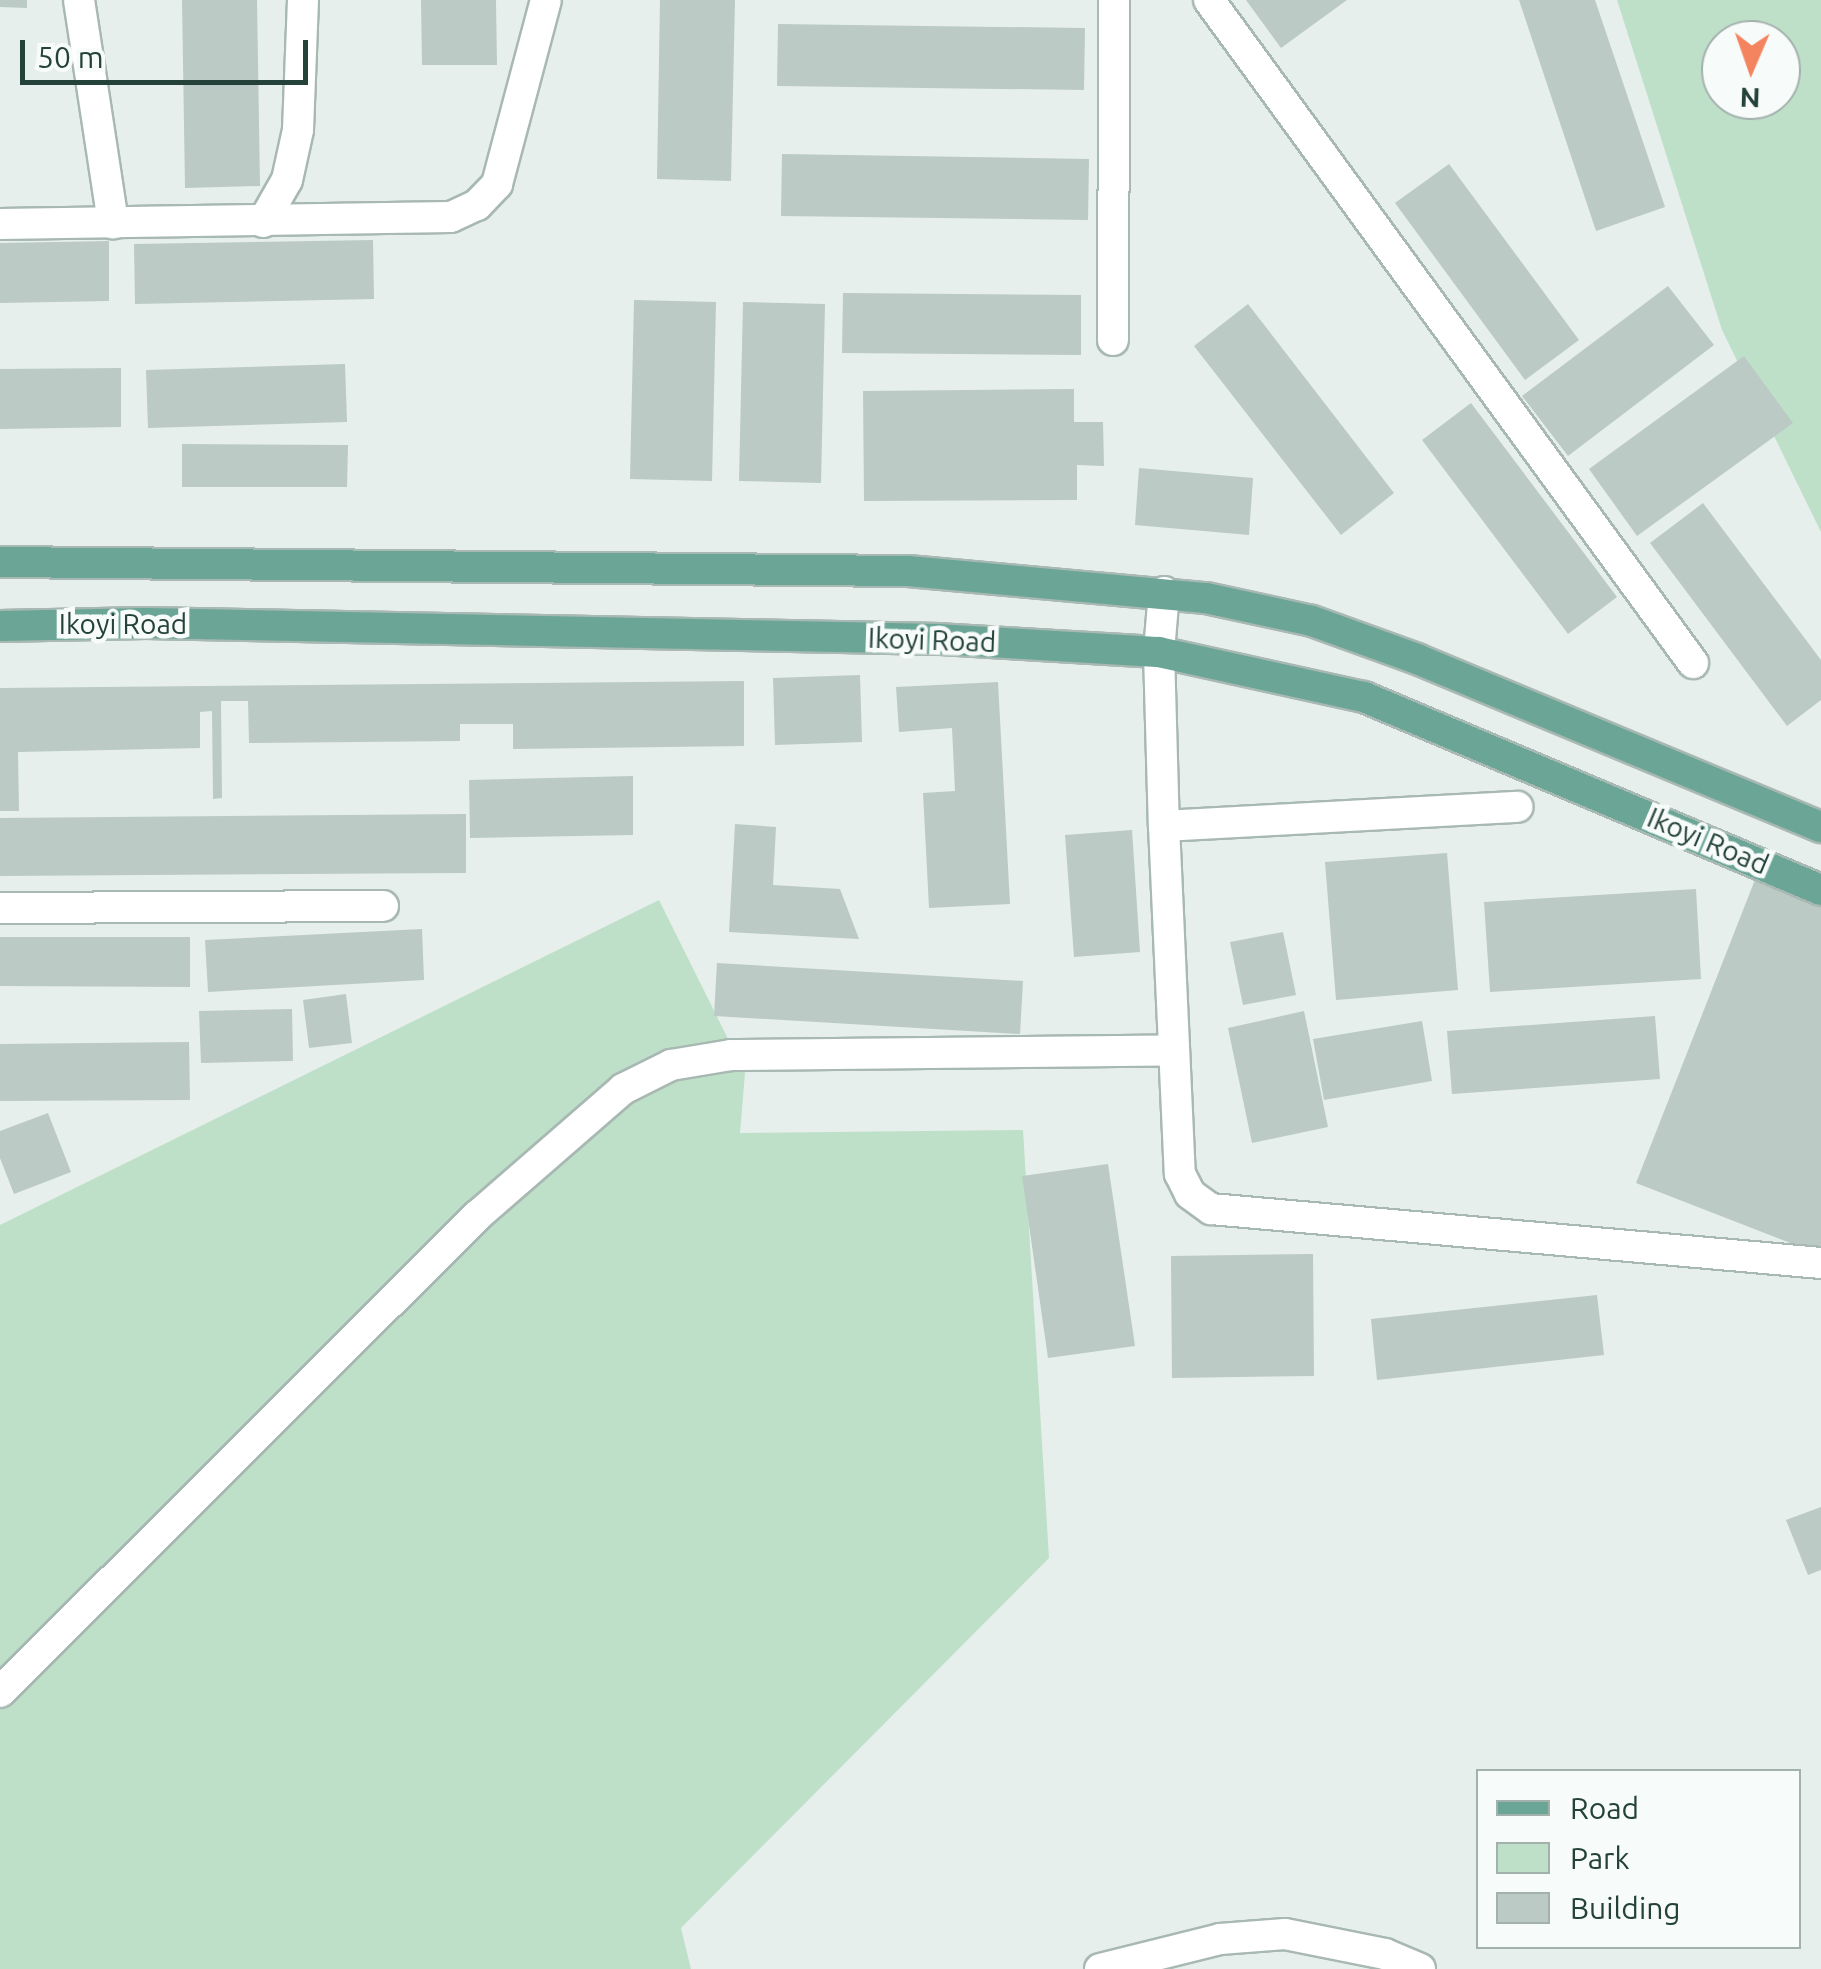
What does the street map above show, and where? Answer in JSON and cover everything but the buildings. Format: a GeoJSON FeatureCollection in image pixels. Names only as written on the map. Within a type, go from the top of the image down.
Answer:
{"type":"FeatureCollection","features":[{"type":"Feature","properties":{"kind":"main road","name":"Ikoyi Road"},"geometry":{"type":"LineString","coordinates":[[0,562],[889,571],[1164,592],[1312,620],[1634,744],[1821,827]]}},
{"type":"Feature","properties":{"kind":"main road","name":"Ikoyi Road"},"geometry":{"type":"LineString","coordinates":[[0,626],[146,623],[940,639],[1159,652],[1364,698],[1821,890]]}},
{"type":"Feature","properties":{"kind":"street"},"geometry":{"type":"LineString","coordinates":[[79,0],[113,223]]}},
{"type":"Feature","properties":{"kind":"street"},"geometry":{"type":"LineString","coordinates":[[263,222],[287,180],[298,130],[303,0]]}},
{"type":"Feature","properties":{"kind":"street"},"geometry":{"type":"LineString","coordinates":[[0,224],[451,217],[477,205],[498,184],[546,0]]}},
{"type":"Feature","properties":{"kind":"street"},"geometry":{"type":"LineString","coordinates":[[1113,340],[1114,0]]}},
{"type":"Feature","properties":{"kind":"street"},"geometry":{"type":"LineString","coordinates":[[1209,0],[1693,663]]}},
{"type":"Feature","properties":{"kind":"street"},"geometry":{"type":"LineString","coordinates":[[1164,592],[1159,652],[1164,826],[1180,1174],[1190,1194],[1211,1208],[1821,1263]]}},
{"type":"Feature","properties":{"kind":"street"},"geometry":{"type":"LineString","coordinates":[[1164,826],[1517,807]]}},
{"type":"Feature","properties":{"kind":"street"},"geometry":{"type":"LineString","coordinates":[[0,908],[383,906]]}},
{"type":"Feature","properties":{"kind":"street"},"geometry":{"type":"LineString","coordinates":[[0,1692],[477,1216],[623,1089],[671,1065],[731,1055],[1174,1050]]}},
{"type":"Feature","properties":{"kind":"street"},"geometry":{"type":"LineString","coordinates":[[1100,1969],[1220,1939],[1285,1934],[1385,1954],[1420,1969]]}},
{"type":"Feature","properties":{"kind":"green space"},"geometry":{"type":"Polygon","coordinates":[[[1617,0],[1821,0],[1821,532],[1722,330],[1617,0]]]}},
{"type":"Feature","properties":{"kind":"green space"},"geometry":{"type":"Polygon","coordinates":[[[659,900],[745,1073],[740,1133],[1023,1130],[1049,1558],[681,1928],[691,1969],[0,1969],[0,1225],[659,900]]]}}]}
